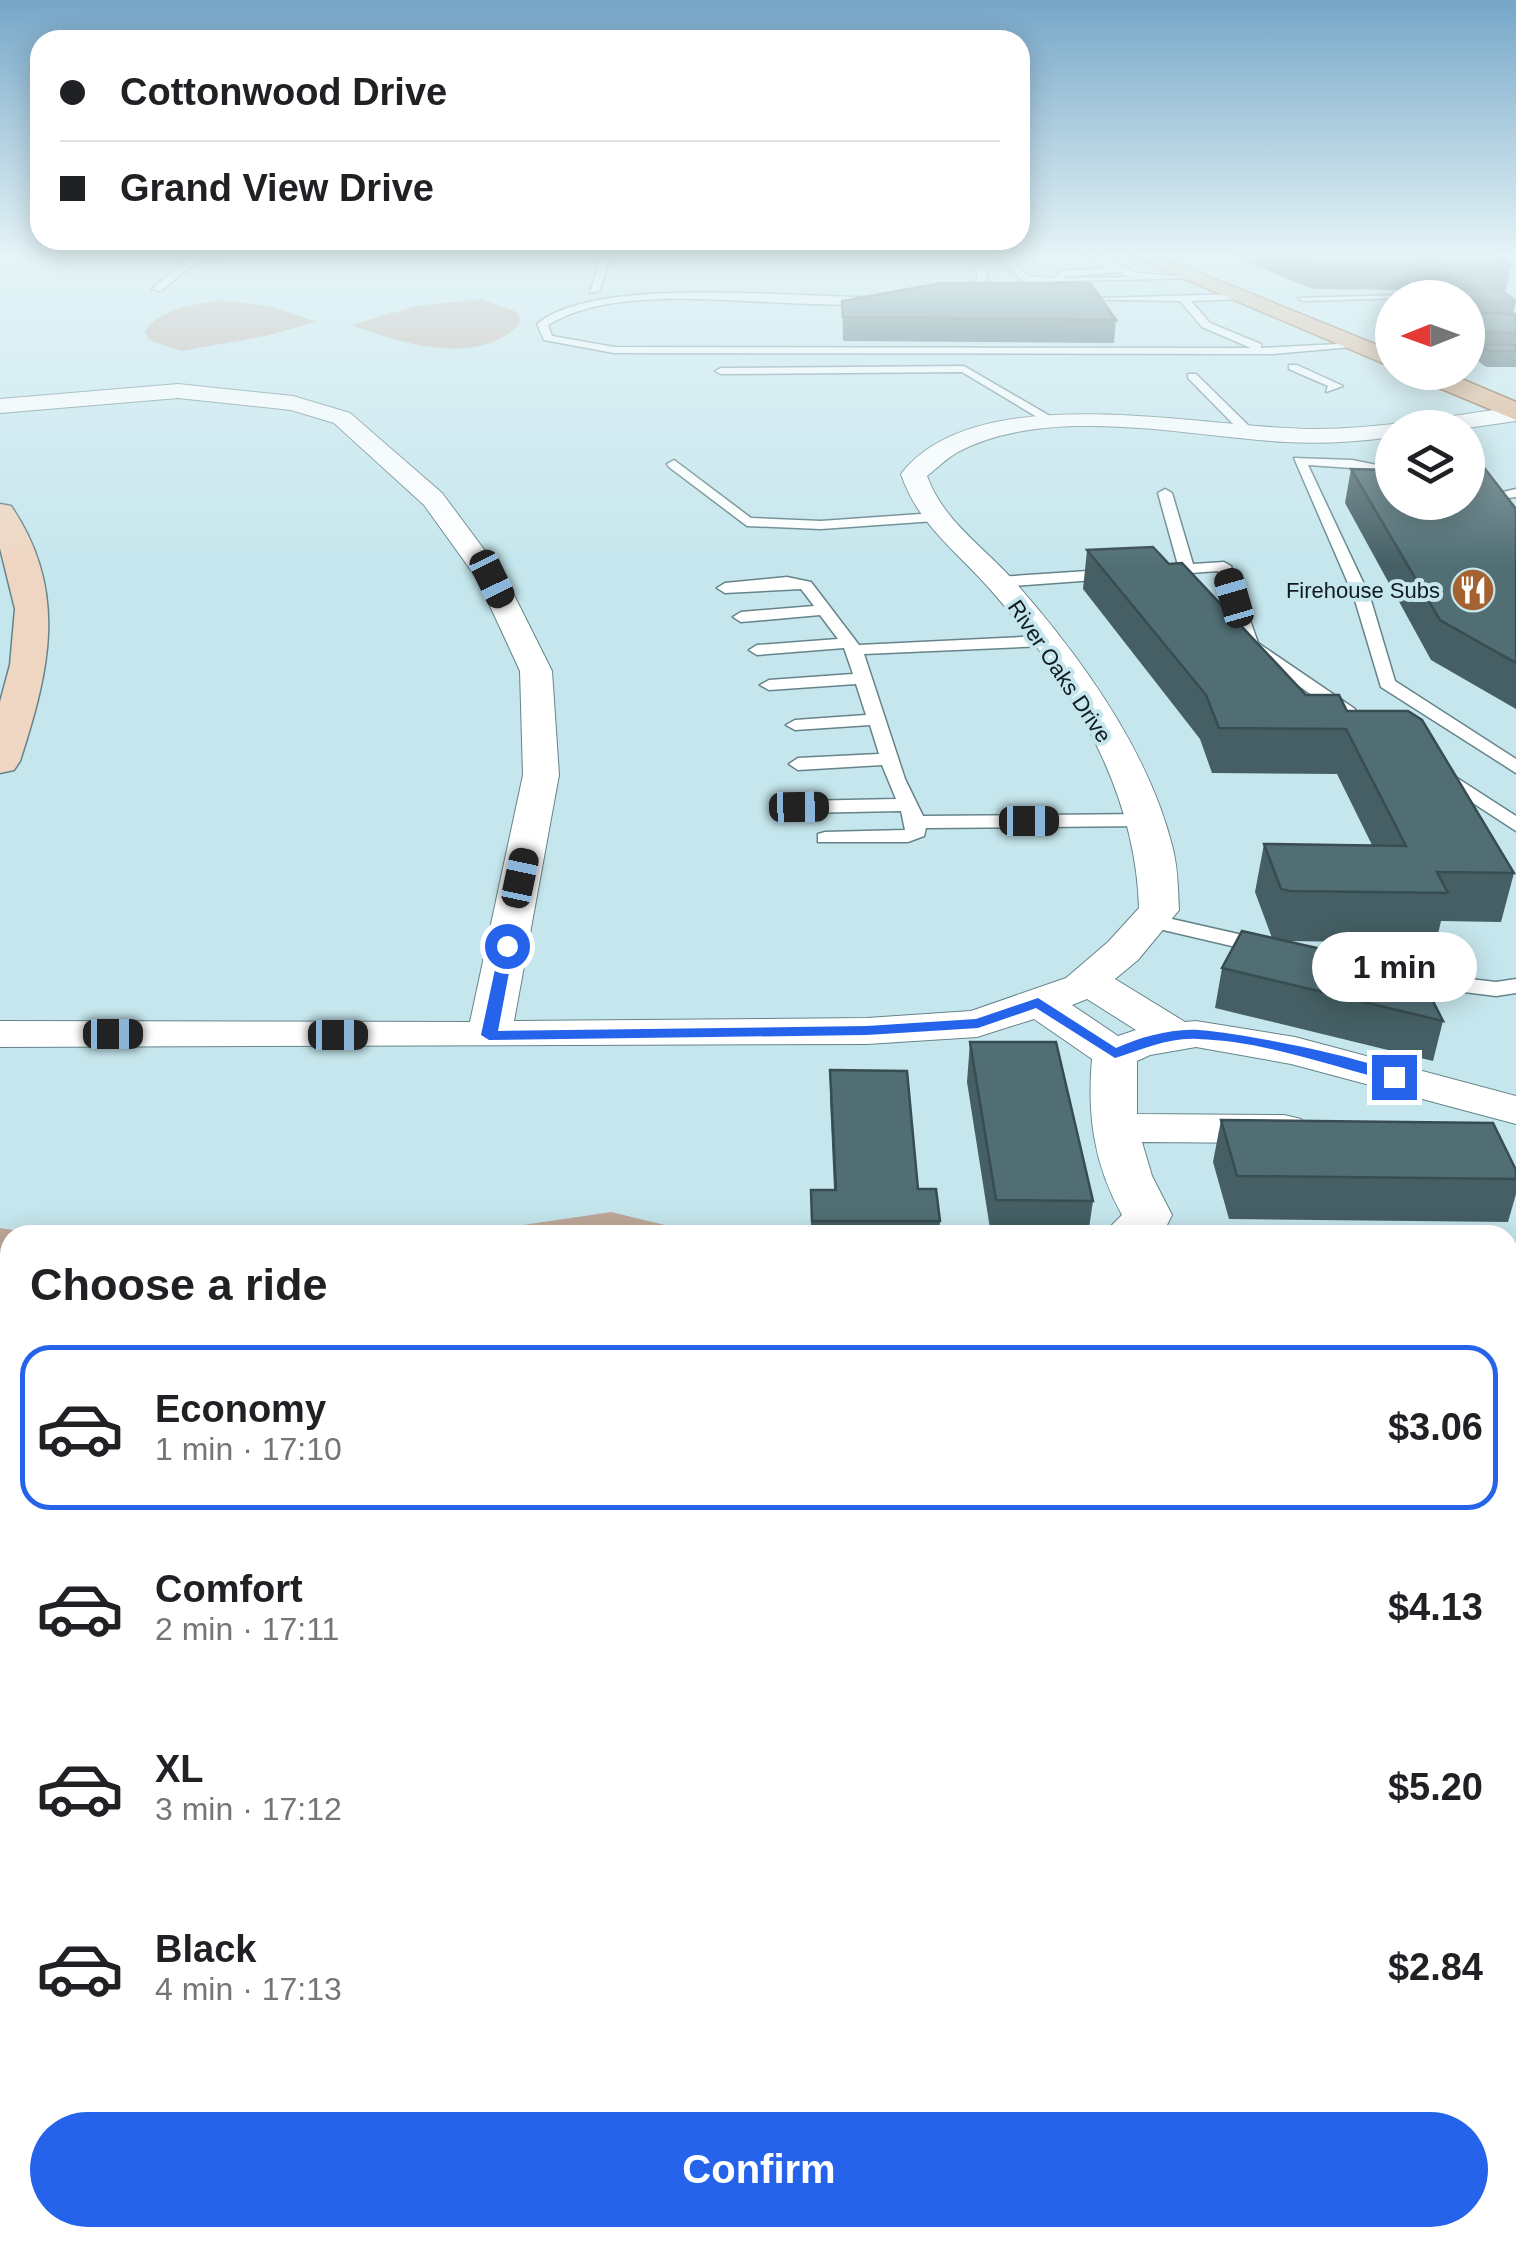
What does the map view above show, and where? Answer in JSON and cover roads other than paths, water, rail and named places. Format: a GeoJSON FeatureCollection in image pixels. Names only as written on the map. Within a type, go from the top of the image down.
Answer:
{"type":"FeatureCollection","features":[{"type":"Feature","properties":{"kind":"main road"},"geometry":{"type":"LineString","coordinates":[[1463,390],[1516,413]]}},
{"type":"Feature","properties":{"kind":"main road"},"geometry":{"type":"LineString","coordinates":[[0,513],[22,555],[34,612],[28,676],[0,761]]}},
{"type":"Feature","properties":{"kind":"street"},"geometry":{"type":"LineString","coordinates":[[0,406],[178,391],[293,403],[342,418],[434,499],[492,579],[536,671],[541,775],[489,1035]]}},
{"type":"Feature","properties":{"kind":"street"},"geometry":{"type":"LineString","coordinates":[[1485,417],[1516,413]]}},
{"type":"Feature","properties":{"kind":"street","name":"River Oaks Drive"},"geometry":{"type":"LineString","coordinates":[[1150,920],[1160,910],[1154,849],[1101,722],[998,582],[921,501],[914,474],[930,455],[972,436],[1056,424],[1138,420],[1323,435],[1375,431]]}},
{"type":"Feature","properties":{"kind":"street"},"geometry":{"type":"LineString","coordinates":[[0,1034],[489,1035],[867,1030],[978,1024],[1088,982],[1150,920]]}},
{"type":"Feature","properties":{"kind":"street"},"geometry":{"type":"LineString","coordinates":[[1088,982],[1178,1037]]}},
{"type":"Feature","properties":{"kind":"street"},"geometry":{"type":"LineString","coordinates":[[1038,1002],[1115,1054]]}},
{"type":"Feature","properties":{"kind":"street"},"geometry":{"type":"LineString","coordinates":[[1115,1054],[1139,1043],[1196,1034],[1295,1051],[1420,1106],[1516,1110]]}},
{"type":"Feature","properties":{"kind":"street"},"geometry":{"type":"LineString","coordinates":[[1115,1054],[1110,1107],[1129,1186],[1147,1215],[1142,1225]]}},
{"type":"Feature","properties":{"kind":"street"},"geometry":{"type":"LineString","coordinates":[[1116,1128],[1335,1129]]}},
{"type":"Feature","properties":{"kind":"lane"},"geometry":{"type":"LineString","coordinates":[[1293,368],[1337,386],[1330,390]]}},
{"type":"Feature","properties":{"kind":"lane"},"geometry":{"type":"LineString","coordinates":[[721,371],[964,369],[1056,424]]}},
{"type":"Feature","properties":{"kind":"lane"},"geometry":{"type":"LineString","coordinates":[[1192,376],[1246,431]]}},
{"type":"Feature","properties":{"kind":"lane"},"geometry":{"type":"LineString","coordinates":[[1375,469],[1299,461],[1324,496],[1380,646],[1387,683],[1516,766]]}},
{"type":"Feature","properties":{"kind":"lane"},"geometry":{"type":"LineString","coordinates":[[674,464],[747,522],[821,525],[934,518]]}},
{"type":"Feature","properties":{"kind":"lane"},"geometry":{"type":"LineString","coordinates":[[1516,493],[1482,496],[1516,528]]}},
{"type":"Feature","properties":{"kind":"lane"},"geometry":{"type":"LineString","coordinates":[[1165,494],[1186,567]]}},
{"type":"Feature","properties":{"kind":"lane"},"geometry":{"type":"LineString","coordinates":[[998,582],[1224,566],[1250,646],[1368,725]]}},
{"type":"Feature","properties":{"kind":"lane"},"geometry":{"type":"LineString","coordinates":[[725,588],[798,582],[806,585],[851,646],[864,678],[917,832],[908,836],[825,838]]}},
{"type":"Feature","properties":{"kind":"lane"},"geometry":{"type":"LineString","coordinates":[[741,617],[825,610]]}},
{"type":"Feature","properties":{"kind":"lane"},"geometry":{"type":"LineString","coordinates":[[757,650],[1044,641]]}},
{"type":"Feature","properties":{"kind":"lane"},"geometry":{"type":"LineString","coordinates":[[769,685],[864,678]]}},
{"type":"Feature","properties":{"kind":"lane"},"geometry":{"type":"LineString","coordinates":[[795,725],[879,719]]}},
{"type":"Feature","properties":{"kind":"lane"},"geometry":{"type":"LineString","coordinates":[[1417,756],[1516,825]]}},
{"type":"Feature","properties":{"kind":"lane"},"geometry":{"type":"LineString","coordinates":[[798,764],[891,759]]}},
{"type":"Feature","properties":{"kind":"lane"},"geometry":{"type":"LineString","coordinates":[[799,807],[1145,820]]}},
{"type":"Feature","properties":{"kind":"lane"},"geometry":{"type":"LineString","coordinates":[[1150,920],[1299,955]]}},
{"type":"Feature","properties":{"kind":"lane"},"geometry":{"type":"LineString","coordinates":[[1371,972],[1408,981],[1496,989],[1516,986]]}},
{"type":"Feature","properties":{"kind":"place","name":"Firehouse Subs"},"geometry":{"type":"Point","coordinates":[1473,590]}}]}
